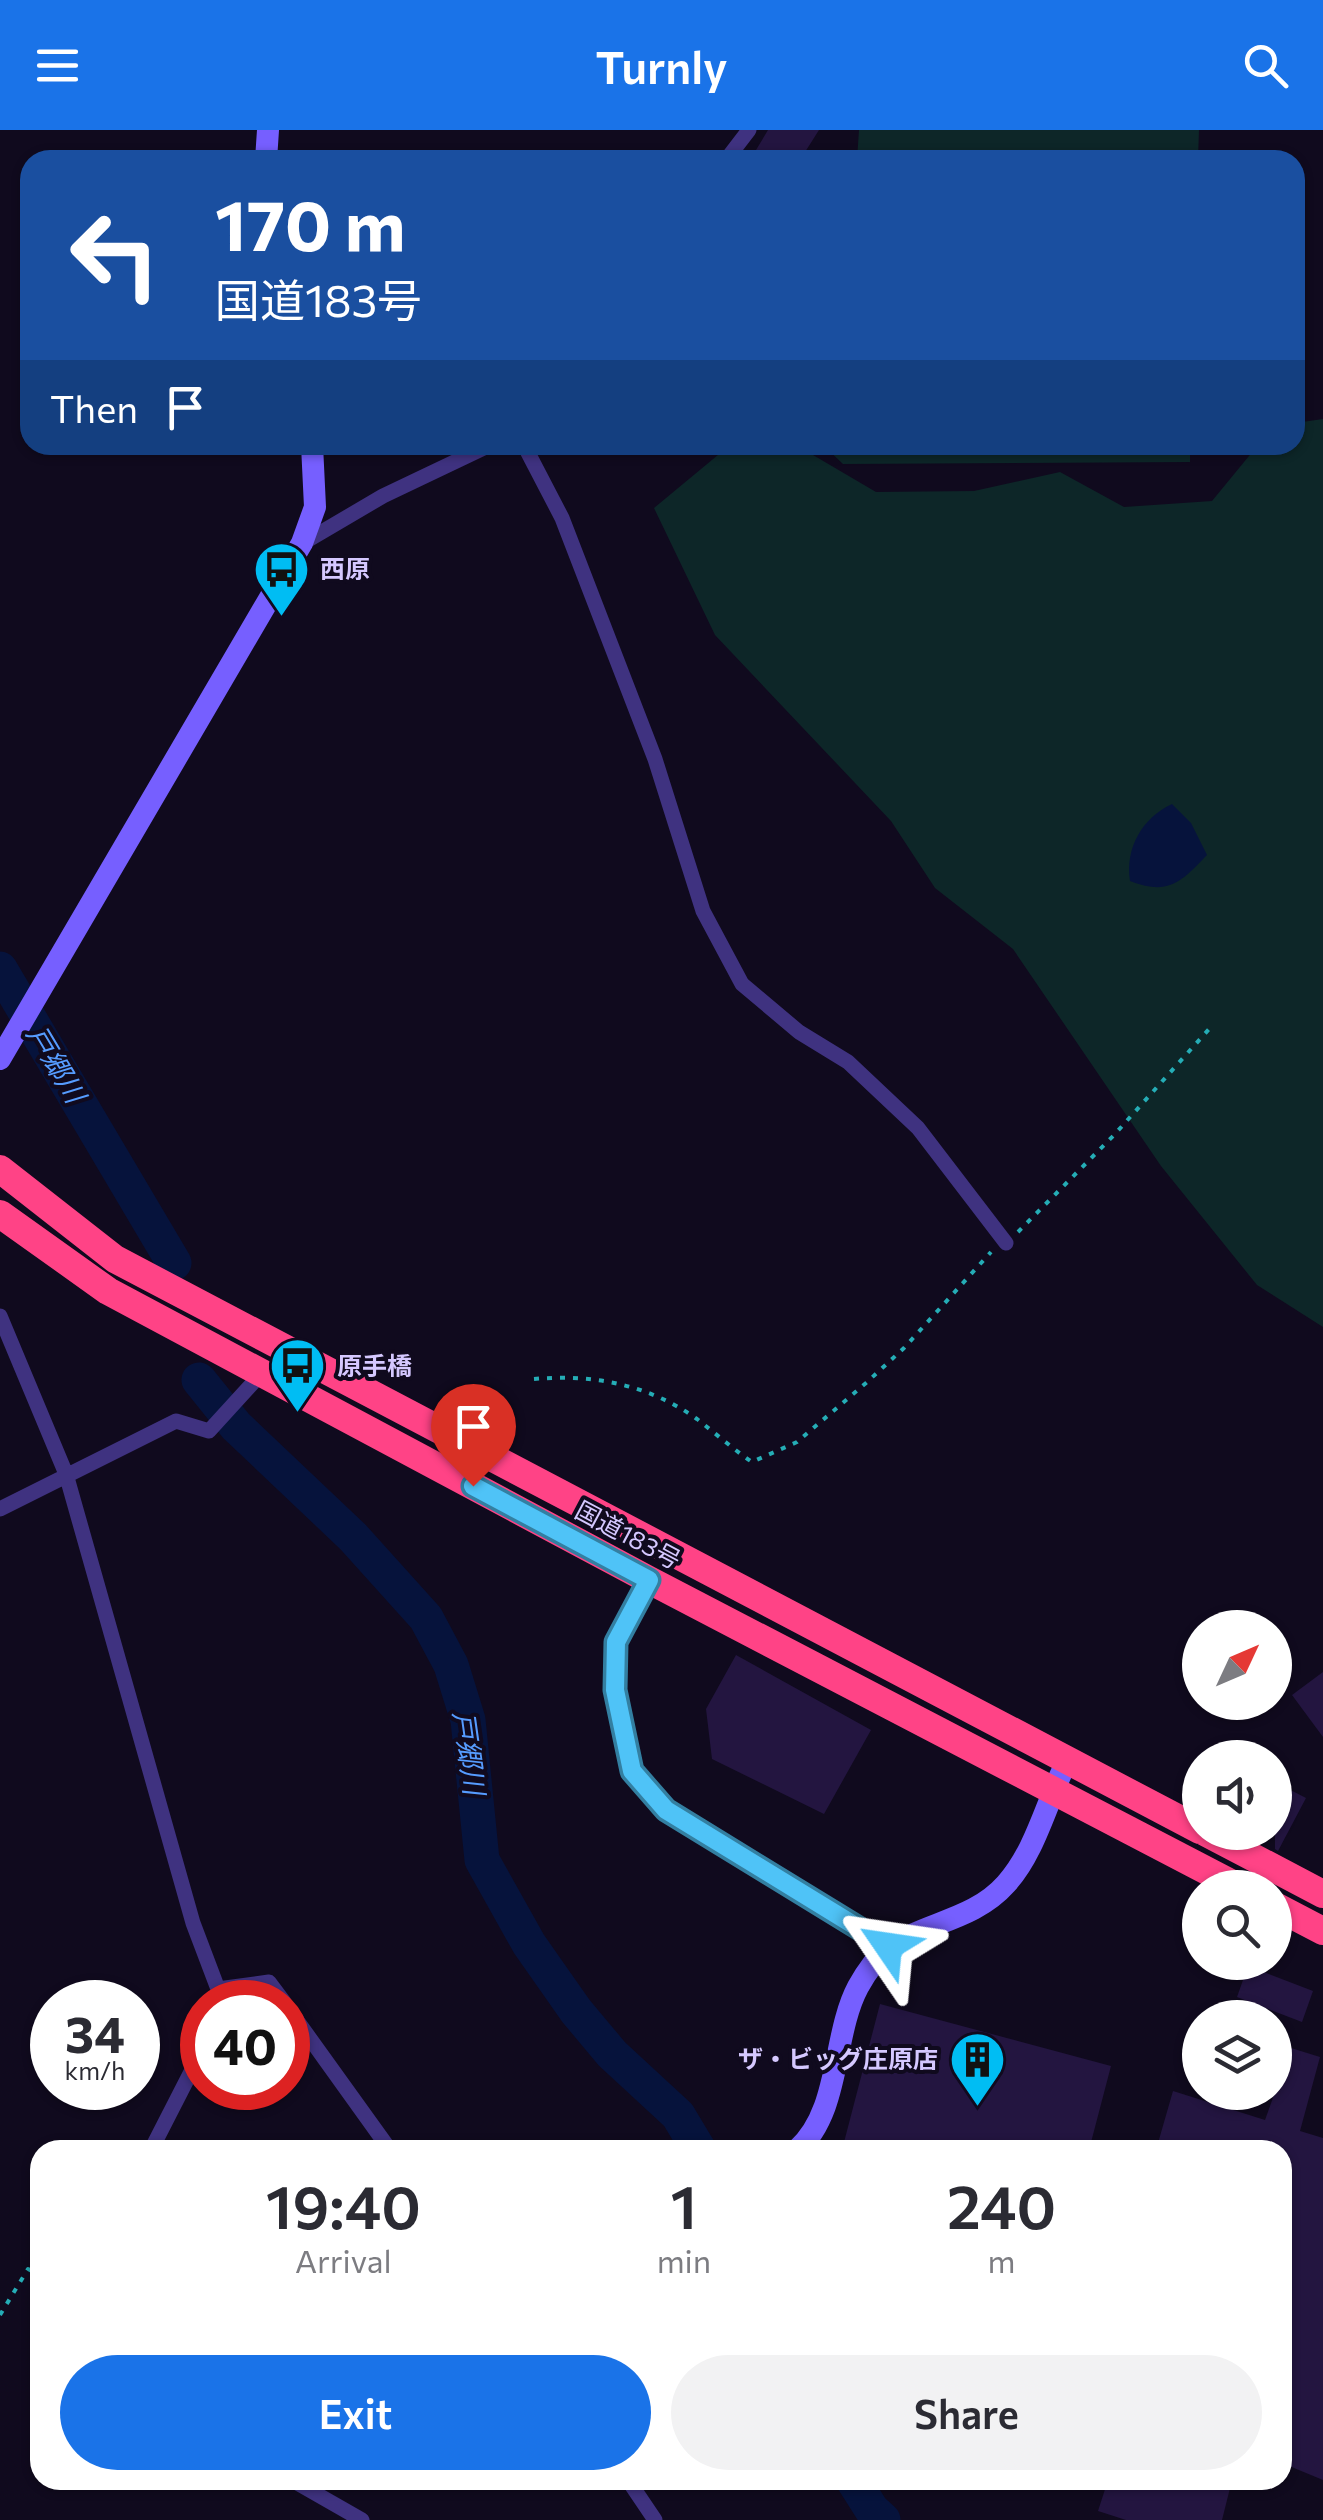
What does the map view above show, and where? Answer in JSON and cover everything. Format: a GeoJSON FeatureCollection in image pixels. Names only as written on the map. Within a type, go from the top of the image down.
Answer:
{"type":"FeatureCollection","features":[{"type":"Feature","properties":{"kind":"highway","name":"国道183号"},"geometry":{"type":"LineString","coordinates":[[0,1169],[115,1259],[1182,1821]]}},
{"type":"Feature","properties":{"kind":"highway","name":"国道183号"},"geometry":{"type":"LineString","coordinates":[[0,1214],[108,1291],[649,1580],[1205,1870]]}},
{"type":"Feature","properties":{"kind":"highway","name":"国道183号"},"geometry":{"type":"LineString","coordinates":[[1238,1850],[1323,1894]]}},
{"type":"Feature","properties":{"kind":"highway"},"geometry":{"type":"LineString","coordinates":[[1292,1914],[1323,1930]]}},
{"type":"Feature","properties":{"kind":"street"},"geometry":{"type":"LineString","coordinates":[[734,150],[749,130]]}},
{"type":"Feature","properties":{"kind":"street"},"geometry":{"type":"LineString","coordinates":[[0,1059],[302,543],[315,507],[312,455]]}},
{"type":"Feature","properties":{"kind":"street"},"geometry":{"type":"LineString","coordinates":[[302,543],[384,496],[469,455]]}},
{"type":"Feature","properties":{"kind":"street"},"geometry":{"type":"LineString","coordinates":[[529,455],[562,518],[655,759],[703,911],[742,984],[799,1032],[848,1062],[918,1128],[1006,1243]]}},
{"type":"Feature","properties":{"kind":"street"},"geometry":{"type":"LineString","coordinates":[[0,1316],[66,1474],[209,1980]]}},
{"type":"Feature","properties":{"kind":"street"},"geometry":{"type":"LineString","coordinates":[[0,1509],[176,1421],[209,1431],[262,1374]]}},
{"type":"Feature","properties":{"kind":"street"},"geometry":{"type":"LineString","coordinates":[[649,1580],[616,1642],[615,1690],[632,1771],[666,1810],[888,1946]]}},
{"type":"Feature","properties":{"kind":"street"},"geometry":{"type":"LineString","coordinates":[[806,2140],[823,2109],[858,1987],[888,1946],[968,1914],[1006,1884],[1034,1837],[1067,1761]]}},
{"type":"Feature","properties":{"kind":"street"},"geometry":{"type":"LineString","coordinates":[[310,2038],[383,2140]]}},
{"type":"Feature","properties":{"kind":"street"},"geometry":{"type":"LineString","coordinates":[[157,2140],[180,2094]]}},
{"type":"Feature","properties":{"kind":"street"},"geometry":{"type":"LineString","coordinates":[[310,2490],[362,2520]]}},
{"type":"Feature","properties":{"kind":"street"},"geometry":{"type":"LineString","coordinates":[[635,2490],[655,2520]]}},
{"type":"Feature","properties":{"kind":"path"},"geometry":{"type":"LineString","coordinates":[[534,1379],[606,1379],[658,1397],[695,1418],[752,1462],[797,1442],[904,1348],[992,1250],[1006,1243],[1115,1134],[1210,1028]]}},
{"type":"Feature","properties":{"kind":"path"},"geometry":{"type":"LineString","coordinates":[[0,2314],[30,2270]]}},
{"type":"Feature","properties":{"kind":"green space"},"geometry":{"type":"Polygon","coordinates":[[[859,130],[1199,130],[1198,150],[858,150],[859,130]]]}},
{"type":"Feature","properties":{"kind":"green space"},"geometry":{"type":"Polygon","coordinates":[[[1323,419],[1323,1327],[1257,1285],[1161,1166],[1013,949],[935,888],[891,821],[715,635],[654,508],[718,455],[813,455],[876,492],[974,491],[1060,472],[1124,507],[1212,501],[1250,455],[1305,455],[1305,422],[1323,419]]]}},
{"type":"Feature","properties":{"kind":"green space"},"geometry":{"type":"Polygon","coordinates":[[[834,455],[1190,455],[1190,462],[843,464],[834,455]]]}},
{"type":"Feature","properties":{"kind":"water"},"geometry":{"type":"Polygon","coordinates":[[[1172,804],[1191,823],[1207,855],[1173,884],[1155,887],[1130,881],[1130,857],[1138,835],[1152,817],[1172,804]]]}},
{"type":"Feature","properties":{"kind":"building"},"geometry":{"type":"Polygon","coordinates":[[[768,130],[819,130],[806,150],[756,150],[768,130]]]}},
{"type":"Feature","properties":{"kind":"building"},"geometry":{"type":"Polygon","coordinates":[[[736,1655],[871,1730],[824,1814],[712,1759],[706,1709],[736,1655]]]}},
{"type":"Feature","properties":{"kind":"building"},"geometry":{"type":"Polygon","coordinates":[[[1323,1672],[1323,1737],[1292,1695],[1323,1672]]]}},
{"type":"Feature","properties":{"kind":"building"},"geometry":{"type":"Polygon","coordinates":[[[1292,1791],[1306,1798],[1292,1824],[1292,1791]]]}},
{"type":"Feature","properties":{"kind":"building"},"geometry":{"type":"Polygon","coordinates":[[[1243,1980],[1284,1980],[1313,1991],[1302,2022],[1292,2018],[1292,2000],[1237,1997],[1243,1980]]]}},
{"type":"Feature","properties":{"kind":"building","name":"ザ・ビッグ庄原店"},"geometry":{"type":"Polygon","coordinates":[[[880,2004],[1111,2066],[1092,2140],[845,2140],[880,2004]]]}},
{"type":"Feature","properties":{"kind":"building"},"geometry":{"type":"Polygon","coordinates":[[[1292,2048],[1320,2057],[1300,2131],[1323,2138],[1323,2480],[1292,2467],[1292,2140],[1159,2140],[1173,2091],[1182,2094],[1182,2110],[1233,2110],[1265,2120],[1269,2110],[1292,2110],[1292,2048]]]}},
{"type":"Feature","properties":{"kind":"building"},"geometry":{"type":"Polygon","coordinates":[[[1105,2490],[1230,2490],[1222,2520],[1126,2520],[1098,2511],[1105,2490]]]}},
{"type":"Feature","properties":{"kind":"waterway","name":"戸郷川"},"geometry":{"type":"LineString","coordinates":[[0,969],[174,1263]]}},
{"type":"Feature","properties":{"kind":"waterway","name":"戸郷川"},"geometry":{"type":"LineString","coordinates":[[199,1380],[236,1426],[353,1537],[426,1618],[451,1665],[468,1720],[482,1860],[529,1944],[576,2011],[612,2054],[678,2115],[693,2140]]}},
{"type":"Feature","properties":{"kind":"waterway","name":"戸郷川"},"geometry":{"type":"LineString","coordinates":[[859,2490],[883,2520]]}},
{"type":"Feature","properties":{"kind":"place","name":"西原"},"geometry":{"type":"Point","coordinates":[281,618]}},
{"type":"Feature","properties":{"kind":"place","name":"原手橋"},"geometry":{"type":"Point","coordinates":[298,1415]}},
{"type":"Feature","properties":{"kind":"place","name":"ザ・ビッグ庄原店"},"geometry":{"type":"Point","coordinates":[977,2108]}},
{"type":"Feature","properties":{"kind":"route"},"geometry":{"type":"LineString","coordinates":[[473,1486],[649,1580],[616,1642],[615,1690],[632,1771],[666,1810],[888,1946]]}}]}
